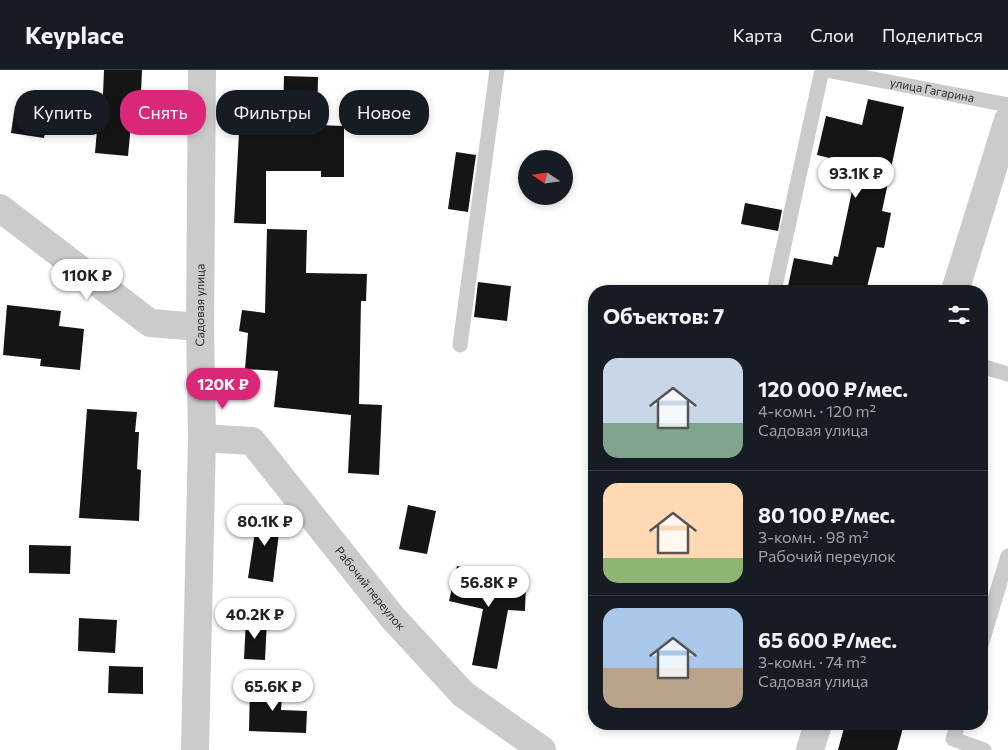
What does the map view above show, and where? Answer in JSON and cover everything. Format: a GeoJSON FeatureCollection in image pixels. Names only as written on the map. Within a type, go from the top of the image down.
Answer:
{"type":"FeatureCollection","features":[{"type":"Feature","properties":{"kind":"street","name":"Садовая улица"},"geometry":{"type":"LineString","coordinates":[[195,750],[202,438],[200,327],[202,70]]}},
{"type":"Feature","properties":{"kind":"street"},"geometry":{"type":"LineString","coordinates":[[957,285],[1008,120]]}},
{"type":"Feature","properties":{"kind":"street"},"geometry":{"type":"LineString","coordinates":[[0,208],[150,324],[200,327]]}},
{"type":"Feature","properties":{"kind":"street","name":"Рабочий переулок"},"geometry":{"type":"LineString","coordinates":[[202,438],[252,442],[393,618],[463,694],[542,750]]}},
{"type":"Feature","properties":{"kind":"street"},"geometry":{"type":"LineString","coordinates":[[810,750],[816,730]]}},
{"type":"Feature","properties":{"kind":"lane"},"geometry":{"type":"LineString","coordinates":[[460,344],[497,70]]}},
{"type":"Feature","properties":{"kind":"lane"},"geometry":{"type":"LineString","coordinates":[[775,285],[824,70]]}},
{"type":"Feature","properties":{"kind":"lane","name":"улица Гагарина"},"geometry":{"type":"LineString","coordinates":[[824,70],[1008,105]]}},
{"type":"Feature","properties":{"kind":"lane"},"geometry":{"type":"LineString","coordinates":[[988,368],[1008,374]]}},
{"type":"Feature","properties":{"kind":"lane"},"geometry":{"type":"LineString","coordinates":[[988,622],[1008,556]]}},
{"type":"Feature","properties":{"kind":"lane"},"geometry":{"type":"LineString","coordinates":[[956,730],[953,739],[984,750]]}},
{"type":"Feature","properties":{"kind":"building"},"geometry":{"type":"Polygon","coordinates":[[[104,70],[142,70],[141,90],[120,90],[120,135],[130,135],[128,156],[95,153],[97,135],[110,135],[110,90],[103,90],[104,70]]]}},
{"type":"Feature","properties":{"kind":"building"},"geometry":{"type":"Polygon","coordinates":[[[284,76],[318,77],[318,90],[284,90],[284,76]]]}},
{"type":"Feature","properties":{"kind":"building"},"geometry":{"type":"Polygon","coordinates":[[[868,99],[904,107],[882,211],[891,213],[884,248],[877,247],[868,285],[788,285],[794,258],[832,265],[834,256],[838,257],[856,172],[852,171],[854,164],[817,155],[826,116],[862,125],[868,99]]]}},
{"type":"Feature","properties":{"kind":"building"},"geometry":{"type":"Polygon","coordinates":[[[15,106],[15,134],[11,133],[15,106]]]}},
{"type":"Feature","properties":{"kind":"building"},"geometry":{"type":"Polygon","coordinates":[[[329,125],[339,126],[339,135],[344,135],[344,177],[321,177],[321,171],[266,171],[266,224],[234,223],[239,135],[329,135],[329,125]]]}},
{"type":"Feature","properties":{"kind":"building"},"geometry":{"type":"Polygon","coordinates":[[[24,135],[45,135],[44,138],[24,135]]]}},
{"type":"Feature","properties":{"kind":"building"},"geometry":{"type":"Polygon","coordinates":[[[456,152],[476,155],[468,212],[448,209],[456,152]]]}},
{"type":"Feature","properties":{"kind":"building"},"geometry":{"type":"Polygon","coordinates":[[[745,203],[782,210],[778,231],[741,224],[745,203]]]}},
{"type":"Feature","properties":{"kind":"building"},"geometry":{"type":"Polygon","coordinates":[[[267,229],[307,230],[306,273],[367,274],[366,301],[361,301],[359,404],[382,405],[379,475],[348,473],[351,415],[274,407],[278,371],[245,369],[248,333],[239,331],[242,310],[265,313],[267,229]]]}},
{"type":"Feature","properties":{"kind":"building"},"geometry":{"type":"Polygon","coordinates":[[[478,282],[511,286],[507,321],[474,317],[478,282]]]}},
{"type":"Feature","properties":{"kind":"building"},"geometry":{"type":"Polygon","coordinates":[[[7,305],[61,311],[59,326],[84,329],[80,370],[40,366],[41,359],[3,355],[7,305]]]}},
{"type":"Feature","properties":{"kind":"building"},"geometry":{"type":"Polygon","coordinates":[[[87,409],[137,412],[135,432],[139,432],[137,469],[141,470],[139,521],[79,518],[87,409]]]}},
{"type":"Feature","properties":{"kind":"building"},"geometry":{"type":"Polygon","coordinates":[[[408,505],[436,511],[427,554],[399,549],[408,505]]]}},
{"type":"Feature","properties":{"kind":"building"},"geometry":{"type":"Polygon","coordinates":[[[258,512],[281,516],[273,582],[248,578],[258,512]]]}},
{"type":"Feature","properties":{"kind":"building"},"geometry":{"type":"Polygon","coordinates":[[[29,545],[71,546],[70,574],[29,573],[29,545]]]}},
{"type":"Feature","properties":{"kind":"building"},"geometry":{"type":"Polygon","coordinates":[[[457,566],[526,582],[525,611],[508,610],[497,669],[472,665],[483,609],[449,601],[457,566]]]}},
{"type":"Feature","properties":{"kind":"building"},"geometry":{"type":"Polygon","coordinates":[[[79,618],[117,620],[115,653],[78,651],[79,618]]]}},
{"type":"Feature","properties":{"kind":"building"},"geometry":{"type":"Polygon","coordinates":[[[246,619],[267,620],[265,660],[244,659],[246,619]]]}},
{"type":"Feature","properties":{"kind":"building"},"geometry":{"type":"Polygon","coordinates":[[[109,666],[143,667],[143,694],[108,693],[109,666]]]}},
{"type":"Feature","properties":{"kind":"building"},"geometry":{"type":"Polygon","coordinates":[[[250,684],[283,685],[281,710],[307,711],[306,733],[249,731],[250,684]]]}},
{"type":"Feature","properties":{"kind":"building"},"geometry":{"type":"Polygon","coordinates":[[[843,730],[902,730],[897,750],[838,750],[843,730]]]}}]}
